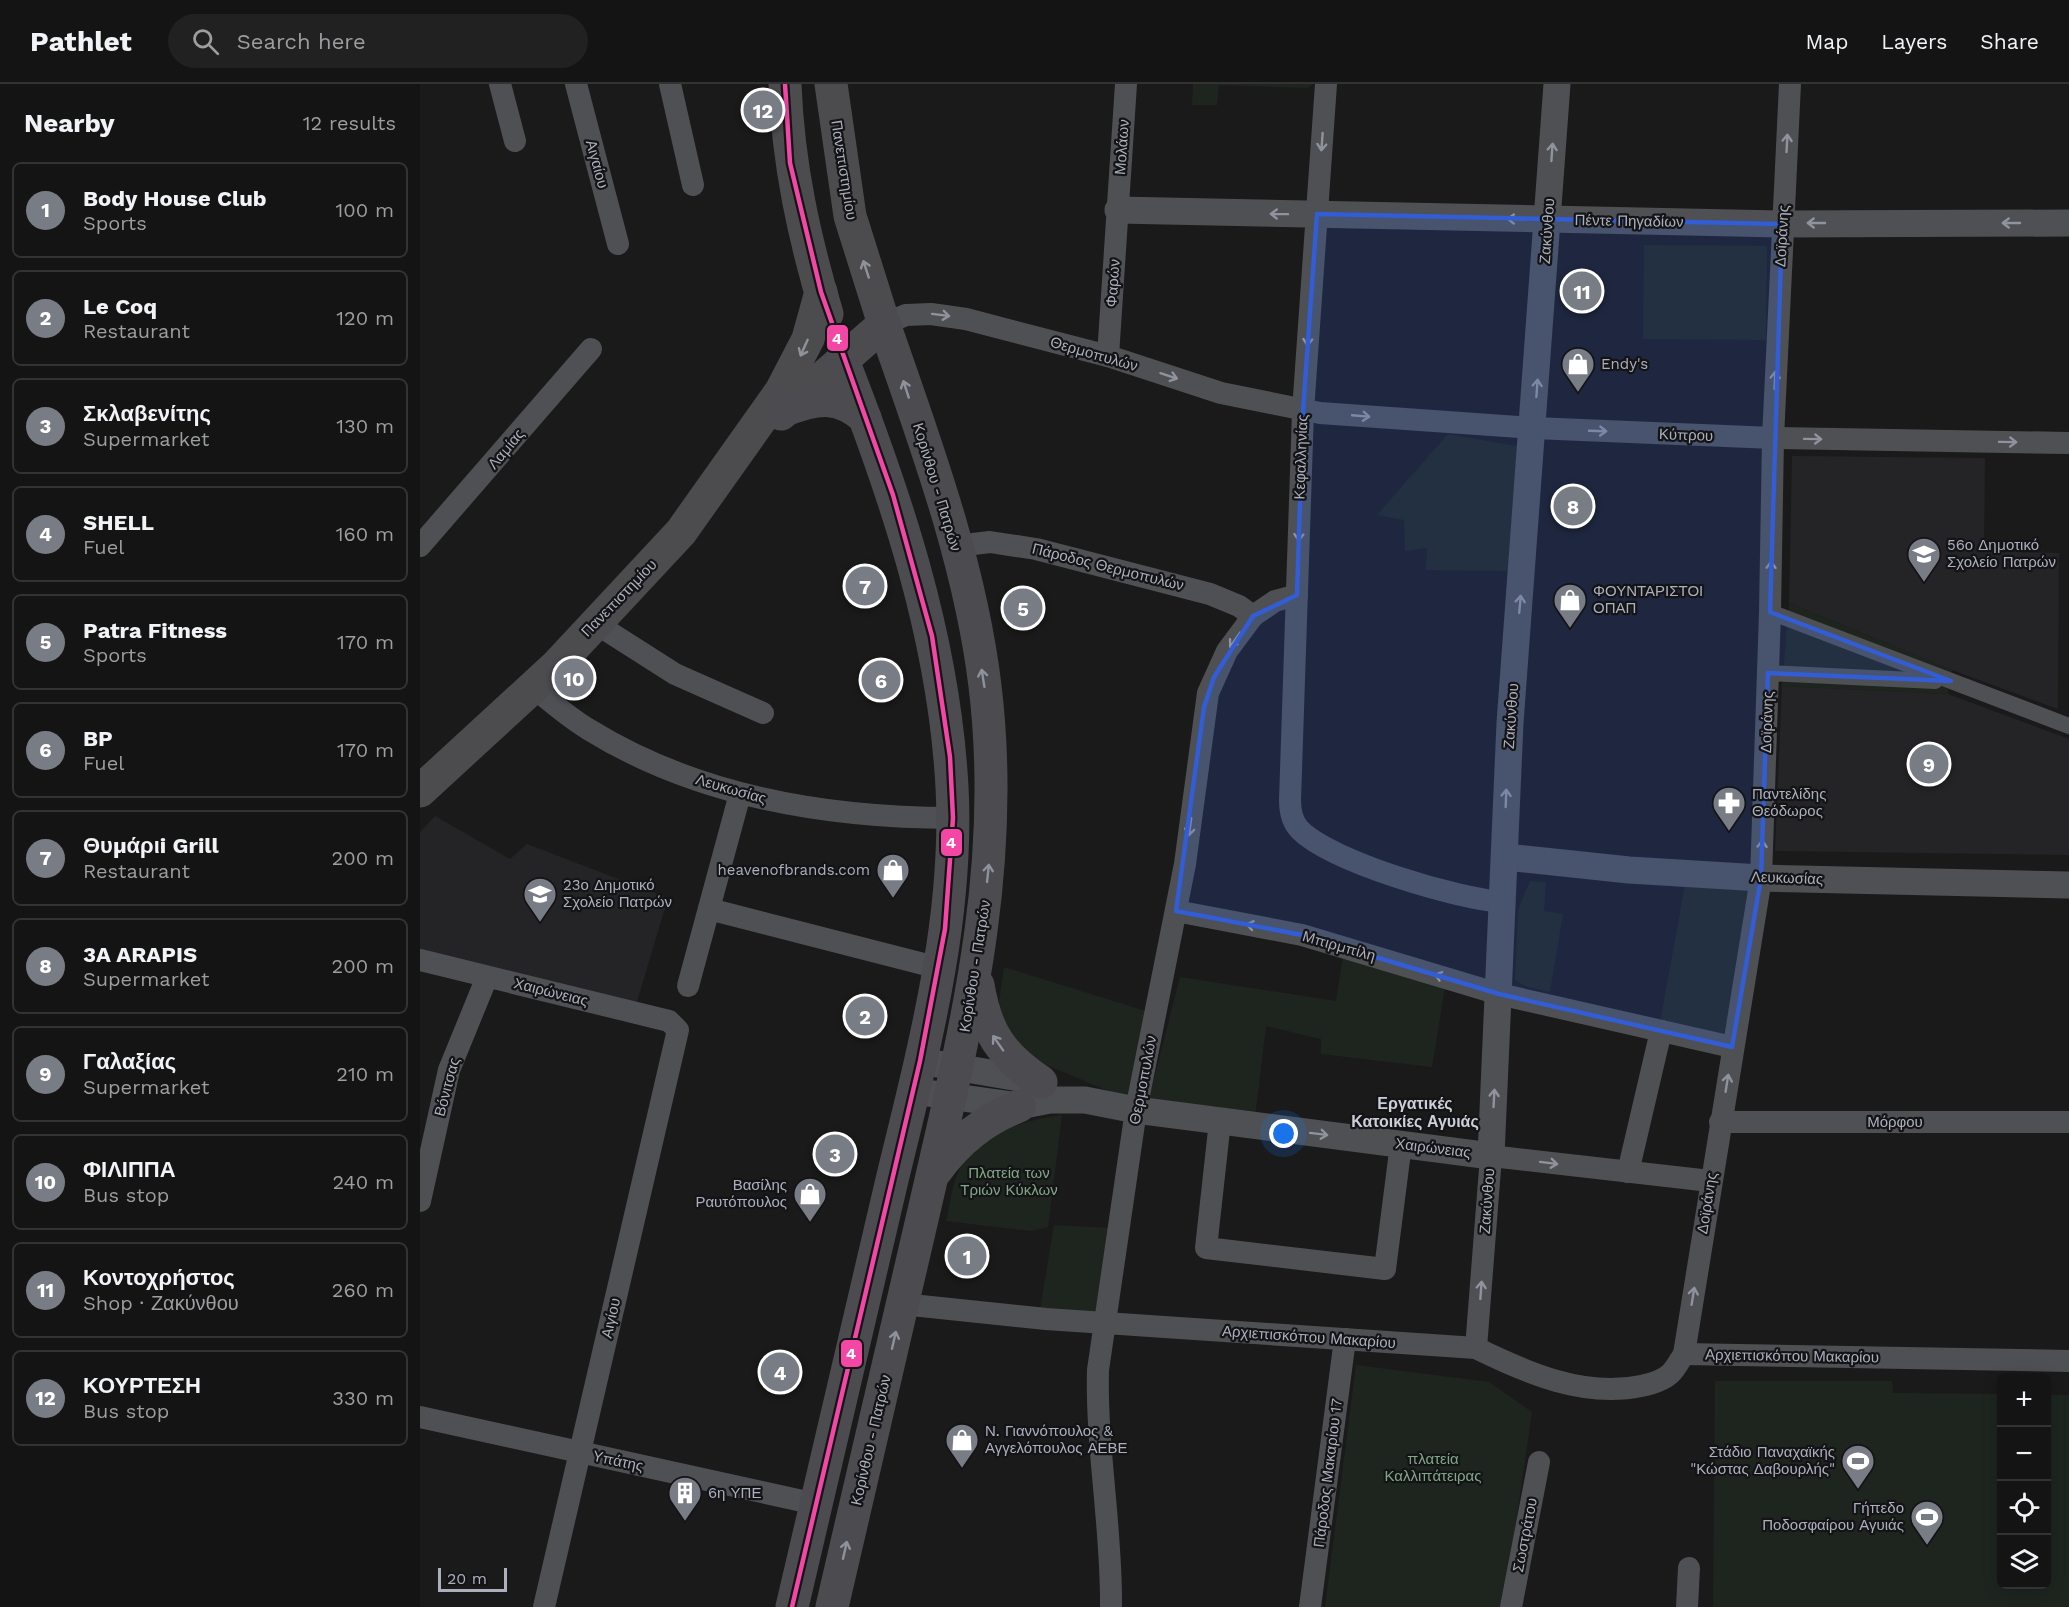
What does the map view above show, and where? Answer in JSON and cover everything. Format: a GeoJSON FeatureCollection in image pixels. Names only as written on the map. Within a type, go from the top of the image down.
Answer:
{"type":"FeatureCollection","features":[{"type":"Feature","properties":{"kind":"highway","name":"Κορίνθου - Πατρών"},"geometry":{"type":"LineString","coordinates":[[832,1607],[954,1082],[976,973],[990,851],[991,777],[985,686],[974,620],[956,546],[884,324]]}},
{"type":"Feature","properties":{"kind":"highway"},"geometry":{"type":"LineString","coordinates":[[792,1607],[917,1076],[939,968],[951,874],[953,818],[950,757],[937,658],[902,528],[866,418],[842,358]]}},
{"type":"Feature","properties":{"kind":"highway"},"geometry":{"type":"LineString","coordinates":[[785,411],[802,404],[834,400],[849,405],[866,418]]}},
{"type":"Feature","properties":{"kind":"highway"},"geometry":{"type":"LineString","coordinates":[[976,973],[984,1011],[995,1041],[1009,1057],[1048,1091]]}},
{"type":"Feature","properties":{"kind":"highway"},"geometry":{"type":"LineString","coordinates":[[931,1177],[953,1149],[976,1128],[1019,1106]]}},
{"type":"Feature","properties":{"kind":"main road","name":"Πανεπιστημίου"},"geometry":{"type":"LineString","coordinates":[[420,791],[533,687],[681,532],[769,410],[802,353],[820,292],[790,163],[785,84]]}},
{"type":"Feature","properties":{"kind":"main road","name":"Πανεπιστημίου"},"geometry":{"type":"LineString","coordinates":[[748,439],[785,411],[842,358],[884,324],[850,216],[831,84]]}},
{"type":"Feature","properties":{"kind":"main road"},"geometry":{"type":"LineString","coordinates":[[820,292],[842,358]]}},
{"type":"Feature","properties":{"kind":"street"},"geometry":{"type":"LineString","coordinates":[[500,84],[515,141]]}},
{"type":"Feature","properties":{"kind":"street","name":"Αιγαίου"},"geometry":{"type":"LineString","coordinates":[[576,84],[618,244]]}},
{"type":"Feature","properties":{"kind":"street"},"geometry":{"type":"LineString","coordinates":[[669,84],[693,185]]}},
{"type":"Feature","properties":{"kind":"street","name":"Μολάων"},"geometry":{"type":"LineString","coordinates":[[1118,210],[1126,84]]}},
{"type":"Feature","properties":{"kind":"street","name":"Κεφαλληνίας"},"geometry":{"type":"LineString","coordinates":[[1326,84],[1303,411],[1291,816],[1298,828],[1323,847],[1365,864],[1468,896],[1503,902]]}},
{"type":"Feature","properties":{"kind":"street","name":"Ζακύνθου"},"geometry":{"type":"LineString","coordinates":[[1476,1348],[1491,1156],[1506,857],[1510,723],[1534,428],[1557,84]]}},
{"type":"Feature","properties":{"kind":"street","name":"Δοϊράνης"},"geometry":{"type":"LineString","coordinates":[[1684,1354],[1710,1182],[1761,878],[1773,438],[1790,84]]}},
{"type":"Feature","properties":{"kind":"street","name":"Πέντε Πηγαδίων"},"geometry":{"type":"LineString","coordinates":[[1118,210],[1782,224],[2069,223]]}},
{"type":"Feature","properties":{"kind":"street","name":"Φαρών"},"geometry":{"type":"LineString","coordinates":[[1108,356],[1118,210]]}},
{"type":"Feature","properties":{"kind":"street","name":"Θερμοπυλών"},"geometry":{"type":"LineString","coordinates":[[884,324],[906,315],[931,314],[954,317],[1108,356],[1221,393],[1303,411]]}},
{"type":"Feature","properties":{"kind":"street","name":"Λαμίας"},"geometry":{"type":"LineString","coordinates":[[420,546],[591,349]]}},
{"type":"Feature","properties":{"kind":"street","name":"Κύπρου"},"geometry":{"type":"LineString","coordinates":[[1303,411],[1534,428],[1773,438],[2069,443]]}},
{"type":"Feature","properties":{"kind":"street","name":"Πάροδος Θερμοπυλών"},"geometry":{"type":"LineString","coordinates":[[956,546],[990,542],[1036,549],[1210,594],[1239,606],[1253,616]]}},
{"type":"Feature","properties":{"kind":"street","name":"Θερμοπυλών"},"geometry":{"type":"LineString","coordinates":[[1111,1607],[1110,1562],[1097,1400],[1104,1323],[1136,1110],[1176,911],[1208,693],[1227,651],[1253,616],[1269,604],[1297,595]]}},
{"type":"Feature","properties":{"kind":"street"},"geometry":{"type":"LineString","coordinates":[[1770,612],[2069,726]]}},
{"type":"Feature","properties":{"kind":"street"},"geometry":{"type":"LineString","coordinates":[[595,623],[675,674],[763,713]]}},
{"type":"Feature","properties":{"kind":"street"},"geometry":{"type":"LineString","coordinates":[[1768,673],[1951,681]]}},
{"type":"Feature","properties":{"kind":"street","name":"Λευκωσίας"},"geometry":{"type":"LineString","coordinates":[[533,687],[575,720],[603,738],[694,779],[740,794],[797,806],[866,814],[953,818]]}},
{"type":"Feature","properties":{"kind":"street"},"geometry":{"type":"LineString","coordinates":[[688,986],[740,794]]}},
{"type":"Feature","properties":{"kind":"street","name":"Λευκωσίας"},"geometry":{"type":"LineString","coordinates":[[1506,857],[1629,870],[1761,878],[2069,885]]}},
{"type":"Feature","properties":{"kind":"street"},"geometry":{"type":"LineString","coordinates":[[708,909],[939,968]]}},
{"type":"Feature","properties":{"kind":"street","name":"Μπιρμπίλη"},"geometry":{"type":"LineString","coordinates":[[1176,911],[1302,935],[1499,994],[1732,1047]]}},
{"type":"Feature","properties":{"kind":"street","name":"Χαιρώνειας"},"geometry":{"type":"LineString","coordinates":[[420,960],[669,1021],[678,1030]]}},
{"type":"Feature","properties":{"kind":"street","name":"Βόνιτσας"},"geometry":{"type":"LineString","coordinates":[[420,1201],[447,1079],[487,976]]}},
{"type":"Feature","properties":{"kind":"street","name":"Αιγίου"},"geometry":{"type":"LineString","coordinates":[[544,1607],[678,1030]]}},
{"type":"Feature","properties":{"kind":"street"},"geometry":{"type":"LineString","coordinates":[[1628,1172],[1661,1031]]}},
{"type":"Feature","properties":{"kind":"street"},"geometry":{"type":"LineString","coordinates":[[917,1076],[954,1082],[1019,1106],[1048,1091]]}},
{"type":"Feature","properties":{"kind":"street","name":"Χαιρώνειας"},"geometry":{"type":"LineString","coordinates":[[954,1082],[1048,1091],[1136,1110],[1710,1182]]}},
{"type":"Feature","properties":{"kind":"street"},"geometry":{"type":"LineString","coordinates":[[1220,1121],[1206,1248],[1385,1269],[1401,1144]]}},
{"type":"Feature","properties":{"kind":"street","name":"Μόρφου"},"geometry":{"type":"LineString","coordinates":[[1720,1122],[2069,1122]]}},
{"type":"Feature","properties":{"kind":"street","name":"Αρχιεπισκόπου Μακαρίου"},"geometry":{"type":"LineString","coordinates":[[902,1304],[1104,1323],[1476,1348],[1520,1369],[1550,1379],[1571,1385],[1607,1388],[1630,1388],[1652,1383],[1670,1374],[1684,1354],[2069,1361]]}},
{"type":"Feature","properties":{"kind":"street","name":"Πάροδος Μακαρίου 17"},"geometry":{"type":"LineString","coordinates":[[1310,1607],[1345,1339]]}},
{"type":"Feature","properties":{"kind":"street","name":"Υπάτης"},"geometry":{"type":"LineString","coordinates":[[420,1417],[816,1504]]}},
{"type":"Feature","properties":{"kind":"street","name":"Σωστράτου"},"geometry":{"type":"LineString","coordinates":[[1511,1607],[1539,1462]]}},
{"type":"Feature","properties":{"kind":"street"},"geometry":{"type":"LineString","coordinates":[[1687,1607],[1689,1568]]}},
{"type":"Feature","properties":{"kind":"highlighted area"},"geometry":{"type":"Polygon","coordinates":[[[1317,214],[1782,224],[1770,612],[1951,681],[1768,673],[1761,878],[1732,1047],[1499,994],[1302,935],[1176,911],[1204,707],[1214,677],[1253,616],[1297,595],[1303,411],[1317,214]]]}},
{"type":"Feature","properties":{"kind":"shaded area","name":"56ο Δημοτικό Σχολείο Πατρών"},"geometry":{"type":"Polygon","coordinates":[[[1792,456],[1985,458],[1984,551],[2059,553],[2058,709],[1952,670],[1789,603],[1792,456]]]}},
{"type":"Feature","properties":{"kind":"shaded area"},"geometry":{"type":"Polygon","coordinates":[[[1782,686],[1948,694],[2069,739],[2069,855],[1775,851],[1782,686]]]}},
{"type":"Feature","properties":{"kind":"shaded area","name":"23ο Δημοτικό Σχολείο Πατρών"},"geometry":{"type":"Polygon","coordinates":[[[435,816],[510,859],[527,844],[668,898],[636,1005],[420,949],[420,832],[435,816]]]}},
{"type":"Feature","properties":{"kind":"green space"},"geometry":{"type":"Polygon","coordinates":[[[1193,84],[1313,84],[1308,88],[1219,85],[1217,105],[1192,105],[1193,84]]]}},
{"type":"Feature","properties":{"kind":"green space"},"geometry":{"type":"Polygon","coordinates":[[[1644,245],[1767,246],[1766,340],[1643,339],[1644,245]]]}},
{"type":"Feature","properties":{"kind":"green space"},"geometry":{"type":"Polygon","coordinates":[[[1448,434],[1522,447],[1511,571],[1426,570],[1427,548],[1405,551],[1404,520],[1377,515],[1448,434]]]}},
{"type":"Feature","properties":{"kind":"green space"},"geometry":{"type":"Polygon","coordinates":[[[1789,603],[1952,670],[1948,694],[1782,686],[1789,603]]]}},
{"type":"Feature","properties":{"kind":"green space"},"geometry":{"type":"Polygon","coordinates":[[[1687,874],[1761,878],[1732,1047],[1661,1031],[1661,1017],[1687,874]]]}},
{"type":"Feature","properties":{"kind":"green space"},"geometry":{"type":"Polygon","coordinates":[[[1530,881],[1546,882],[1544,911],[1563,914],[1550,992],[1527,987],[1515,980],[1518,910],[1530,881]]]}},
{"type":"Feature","properties":{"kind":"green space"},"geometry":{"type":"Polygon","coordinates":[[[1343,956],[1445,987],[1432,1067],[1321,1054],[1321,1039],[1266,1026],[1255,1117],[1148,1102],[1180,977],[1336,1001],[1343,956]]]}},
{"type":"Feature","properties":{"kind":"green space"},"geometry":{"type":"Polygon","coordinates":[[[1004,967],[1149,1012],[1130,1100],[1037,1061],[1019,1050],[998,1009],[1004,967]]]}},
{"type":"Feature","properties":{"kind":"green space","name":"Πλατεία των Τριών Κύκλων"},"geometry":{"type":"Polygon","coordinates":[[[1062,1115],[1048,1227],[1030,1231],[946,1221],[957,1175],[975,1149],[1001,1132],[1016,1126],[1062,1115]]]}},
{"type":"Feature","properties":{"kind":"green space"},"geometry":{"type":"Polygon","coordinates":[[[1054,1225],[1110,1228],[1099,1314],[1040,1310],[1054,1225]]]}},
{"type":"Feature","properties":{"kind":"green space","name":"πλατεία Καλλιπάτειρας"},"geometry":{"type":"Polygon","coordinates":[[[1356,1365],[1489,1382],[1532,1412],[1504,1607],[1325,1607],[1356,1365]]]}},
{"type":"Feature","properties":{"kind":"green space","name":"Στάδιο Παναχαϊκής \"Κώστας Δαβουρλής\""},"geometry":{"type":"Polygon","coordinates":[[[1715,1381],[1892,1381],[1893,1393],[1997,1394],[1997,1589],[2051,1589],[2051,1395],[2069,1395],[2069,1607],[1713,1607],[1715,1381]]]}},
{"type":"Feature","properties":{"kind":"transit line","name":"4"},"geometry":{"type":"LineString","coordinates":[[785,84],[790,163],[821,292],[893,495],[932,636],[950,757],[953,818],[945,929],[920,1061],[792,1607]]}},
{"type":"Feature","properties":{"kind":"place","name":"ΚΟΥΡΤΕΣΗ"},"geometry":{"type":"Point","coordinates":[763,110]}},
{"type":"Feature","properties":{"kind":"place","name":"Κοντοχρήστος"},"geometry":{"type":"Point","coordinates":[1582,291]}},
{"type":"Feature","properties":{"kind":"place","name":"Endy's"},"geometry":{"type":"Point","coordinates":[1578,393]}},
{"type":"Feature","properties":{"kind":"place","name":"3A ARAPIS"},"geometry":{"type":"Point","coordinates":[1573,506]}},
{"type":"Feature","properties":{"kind":"place","name":"56ο Δημοτικό Σχολείο Πατρών"},"geometry":{"type":"Point","coordinates":[1924,583]}},
{"type":"Feature","properties":{"kind":"place","name":"Θυμάριi Grill"},"geometry":{"type":"Point","coordinates":[865,586]}},
{"type":"Feature","properties":{"kind":"place","name":"Patra Fitness"},"geometry":{"type":"Point","coordinates":[1023,608]}},
{"type":"Feature","properties":{"kind":"place","name":"ΦΟΥΝΤΑΡΙΣΤΟΙ ΟΠΑΠ"},"geometry":{"type":"Point","coordinates":[1570,629]}},
{"type":"Feature","properties":{"kind":"place","name":"ΦΙΛΙΠΠΑ"},"geometry":{"type":"Point","coordinates":[574,678]}},
{"type":"Feature","properties":{"kind":"place","name":"BP"},"geometry":{"type":"Point","coordinates":[881,680]}},
{"type":"Feature","properties":{"kind":"place","name":"Γαλαξίας"},"geometry":{"type":"Point","coordinates":[1929,764]}},
{"type":"Feature","properties":{"kind":"place","name":"Παντελίδης Θεόδωρος"},"geometry":{"type":"Point","coordinates":[1729,832]}},
{"type":"Feature","properties":{"kind":"place","name":"heavenofbrands.com"},"geometry":{"type":"Point","coordinates":[893,899]}},
{"type":"Feature","properties":{"kind":"place","name":"23ο Δημοτικό Σχολείο Πατρών"},"geometry":{"type":"Point","coordinates":[540,923]}},
{"type":"Feature","properties":{"kind":"place","name":"Le Coq"},"geometry":{"type":"Point","coordinates":[865,1016]}},
{"type":"Feature","properties":{"kind":"place","name":"Σκλαβενίτης"},"geometry":{"type":"Point","coordinates":[835,1154]}},
{"type":"Feature","properties":{"kind":"place","name":"Βασίλης Ραυτόπουλος"},"geometry":{"type":"Point","coordinates":[810,1223]}},
{"type":"Feature","properties":{"kind":"place","name":"Body House Club"},"geometry":{"type":"Point","coordinates":[967,1256]}},
{"type":"Feature","properties":{"kind":"place","name":"SHELL"},"geometry":{"type":"Point","coordinates":[780,1372]}},
{"type":"Feature","properties":{"kind":"place","name":"Ν. Γιαννόπουλος & Αγγελόπουλος ΑΕΒΕ"},"geometry":{"type":"Point","coordinates":[962,1469]}},
{"type":"Feature","properties":{"kind":"place","name":"Στάδιο Παναχαϊκής \"Κώστας Δαβουρλής\""},"geometry":{"type":"Point","coordinates":[1858,1490]}},
{"type":"Feature","properties":{"kind":"place","name":"6η ΥΠΕ"},"geometry":{"type":"Point","coordinates":[685,1522]}},
{"type":"Feature","properties":{"kind":"place","name":"Γήπεδο Ποδοσφαίρου Αγυιάς"},"geometry":{"type":"Point","coordinates":[1927,1546]}},
{"type":"Feature","properties":{"kind":"district","name":"Εργατικές Κατοικίες Αγυιάς"},"geometry":{"type":"Point","coordinates":[1415,1112]}}]}
